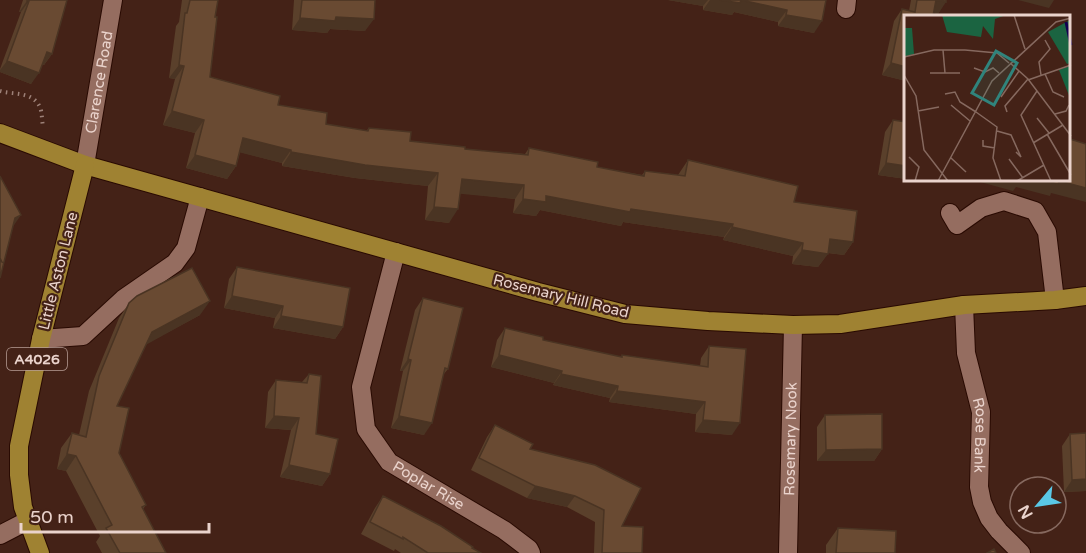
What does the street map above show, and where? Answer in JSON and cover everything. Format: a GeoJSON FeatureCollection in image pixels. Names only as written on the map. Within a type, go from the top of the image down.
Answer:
{"type":"FeatureCollection","features":[{"type":"Feature","properties":{"kind":"main road","name":"Rosemary Hill Road"},"geometry":{"type":"LineString","coordinates":[[0,134],[85,165],[538,292],[625,314],[793,325],[840,324],[964,305],[1086,296]]}},
{"type":"Feature","properties":{"kind":"main road","name":"Little Aston Lane"},"geometry":{"type":"LineString","coordinates":[[40,553],[22,507],[19,446],[41,339],[85,165]]}},
{"type":"Feature","properties":{"kind":"street","name":"Clarence Road"},"geometry":{"type":"LineString","coordinates":[[85,165],[113,0]]}},
{"type":"Feature","properties":{"kind":"street"},"geometry":{"type":"LineString","coordinates":[[41,339],[83,336],[123,299],[175,263],[186,248],[200,197]]}},
{"type":"Feature","properties":{"kind":"street"},"geometry":{"type":"LineString","coordinates":[[950,213],[957,225],[981,208],[1004,201],[1035,211],[1047,232],[1055,300]]}},
{"type":"Feature","properties":{"kind":"street","name":"Poplar Rise"},"geometry":{"type":"LineString","coordinates":[[396,252],[362,387],[366,429],[390,462],[504,530],[531,553]]}},
{"type":"Feature","properties":{"kind":"street","name":"Rose Bank"},"geometry":{"type":"LineString","coordinates":[[964,305],[966,353],[981,412],[980,487],[982,502],[989,518],[1021,553]]}},
{"type":"Feature","properties":{"kind":"street","name":"Rosemary Nook"},"geometry":{"type":"LineString","coordinates":[[788,553],[793,325]]}},
{"type":"Feature","properties":{"kind":"street"},"geometry":{"type":"LineString","coordinates":[[0,535],[27,521]]}},
{"type":"Feature","properties":{"kind":"path"},"geometry":{"type":"LineString","coordinates":[[0,91],[29,96],[35,100],[40,108],[46,151]]}},
{"type":"Feature","properties":{"kind":"building"},"geometry":{"type":"Polygon","coordinates":[[[27,0],[67,0],[52,54],[47,52],[39,73],[7,61],[29,1],[27,0]]]}},
{"type":"Feature","properties":{"kind":"building"},"geometry":{"type":"Polygon","coordinates":[[[190,0],[218,0],[210,77],[280,96],[278,105],[327,113],[326,124],[368,131],[369,128],[411,132],[410,141],[465,147],[465,149],[528,155],[529,148],[598,162],[597,167],[644,176],[645,171],[685,176],[688,160],[798,186],[794,202],[857,211],[853,242],[830,239],[828,254],[802,250],[803,243],[732,227],[733,224],[631,209],[630,212],[546,196],[546,202],[523,199],[524,185],[462,179],[458,209],[434,207],[438,173],[365,165],[291,152],[291,150],[243,138],[236,166],[195,155],[204,120],[172,111],[184,66],[179,65],[185,13],[187,13],[190,0]]]}},
{"type":"Feature","properties":{"kind":"building"},"geometry":{"type":"Polygon","coordinates":[[[302,0],[375,0],[374,19],[336,17],[335,21],[300,18],[302,0]]]}},
{"type":"Feature","properties":{"kind":"building"},"geometry":{"type":"Polygon","coordinates":[[[720,0],[741,0],[740,3],[720,0]]]}},
{"type":"Feature","properties":{"kind":"building"},"geometry":{"type":"Polygon","coordinates":[[[741,0],[826,0],[822,21],[786,15],[787,10],[741,0]]]}},
{"type":"Feature","properties":{"kind":"building"},"geometry":{"type":"Polygon","coordinates":[[[917,0],[936,0],[933,15],[904,15],[904,66],[891,63],[902,9],[915,12],[917,0]]]}},
{"type":"Feature","properties":{"kind":"building"},"geometry":{"type":"Polygon","coordinates":[[[893,120],[904,122],[904,166],[886,163],[893,120]]]}},
{"type":"Feature","properties":{"kind":"building"},"geometry":{"type":"Polygon","coordinates":[[[1071,139],[1086,144],[1086,188],[1063,182],[1071,182],[1071,139]]]}},
{"type":"Feature","properties":{"kind":"building"},"geometry":{"type":"Polygon","coordinates":[[[0,176],[21,215],[15,218],[0,278],[0,261],[2,262],[0,258],[0,176]]]}},
{"type":"Feature","properties":{"kind":"building"},"geometry":{"type":"Polygon","coordinates":[[[237,267],[350,288],[343,327],[281,316],[283,306],[232,296],[237,267]]]}},
{"type":"Feature","properties":{"kind":"building"},"geometry":{"type":"Polygon","coordinates":[[[192,268],[210,301],[152,332],[117,406],[129,408],[119,453],[146,505],[142,507],[166,553],[120,553],[106,528],[112,525],[76,456],[67,454],[72,433],[86,437],[99,376],[129,303],[137,296],[192,268]]]}},
{"type":"Feature","properties":{"kind":"building"},"geometry":{"type":"Polygon","coordinates":[[[423,298],[463,308],[432,423],[399,416],[411,360],[408,359],[423,298]]]}},
{"type":"Feature","properties":{"kind":"building"},"geometry":{"type":"Polygon","coordinates":[[[505,328],[543,337],[543,340],[622,357],[622,355],[708,367],[709,346],[746,349],[740,423],[703,420],[705,402],[617,391],[618,386],[561,374],[562,371],[499,355],[505,328]]]}},
{"type":"Feature","properties":{"kind":"building"},"geometry":{"type":"Polygon","coordinates":[[[309,374],[321,376],[316,434],[338,439],[330,474],[289,465],[299,418],[274,416],[276,380],[307,383],[309,374]]]}},
{"type":"Feature","properties":{"kind":"building"},"geometry":{"type":"Polygon","coordinates":[[[882,414],[882,449],[826,450],[825,415],[882,414]]]}},
{"type":"Feature","properties":{"kind":"building"},"geometry":{"type":"Polygon","coordinates":[[[495,425],[533,444],[530,449],[595,465],[641,488],[622,526],[643,527],[642,553],[602,553],[604,510],[575,496],[535,486],[479,458],[495,425]]]}},
{"type":"Feature","properties":{"kind":"building"},"geometry":{"type":"Polygon","coordinates":[[[1086,433],[1086,479],[1072,480],[1070,434],[1086,433]]]}},
{"type":"Feature","properties":{"kind":"building"},"geometry":{"type":"Polygon","coordinates":[[[383,496],[441,526],[481,553],[428,553],[403,537],[403,539],[370,522],[383,496]]]}},
{"type":"Feature","properties":{"kind":"building"},"geometry":{"type":"Polygon","coordinates":[[[838,528],[896,531],[895,553],[836,553],[838,528]]]}}]}
